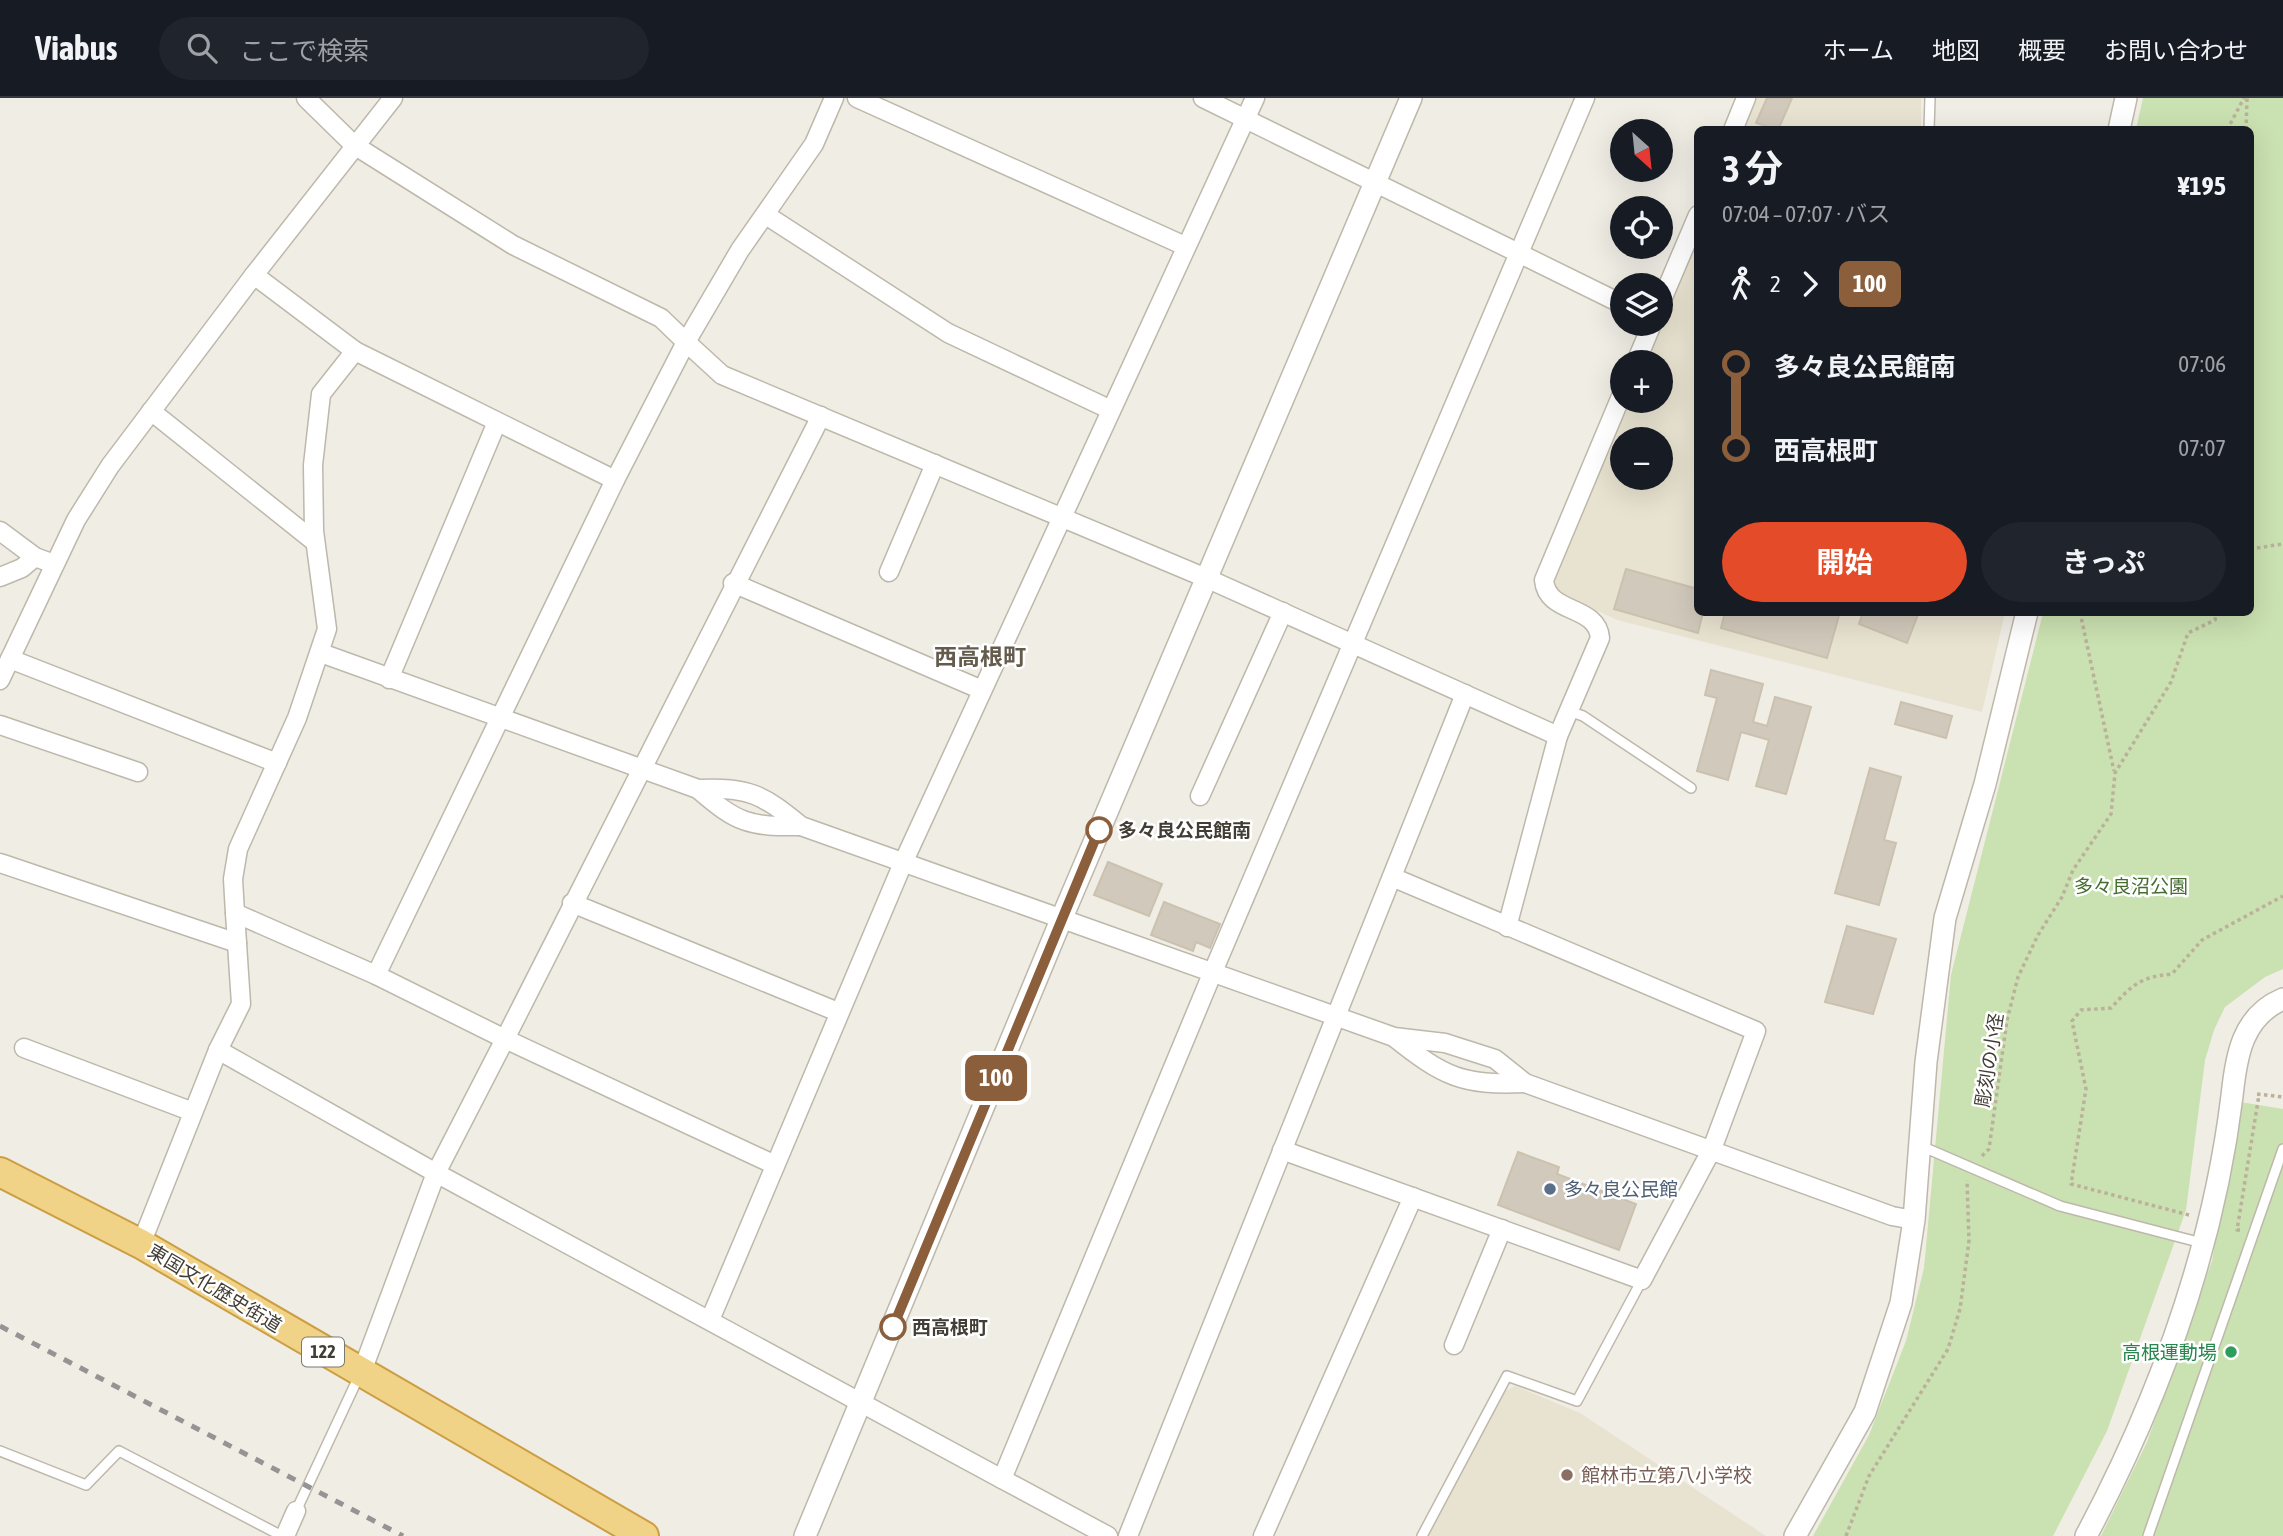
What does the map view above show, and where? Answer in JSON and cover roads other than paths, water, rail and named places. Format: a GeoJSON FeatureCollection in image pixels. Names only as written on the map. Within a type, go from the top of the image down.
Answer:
{"type":"FeatureCollection","features":[{"type":"Feature","properties":{"kind":"highway","name":"東国文化歴史街道"},"geometry":{"type":"LineString","coordinates":[[0,1172],[141,1244],[361,1374],[645,1536]]}},
{"type":"Feature","properties":{"kind":"street"},"geometry":{"type":"LineString","coordinates":[[306,98],[354,145],[513,245],[661,318],[722,375],[1206,578],[1558,736]]}},
{"type":"Feature","properties":{"kind":"street"},"geometry":{"type":"LineString","coordinates":[[0,680],[76,520],[150,411],[393,98]]}},
{"type":"Feature","properties":{"kind":"street"},"geometry":{"type":"LineString","coordinates":[[376,975],[615,480],[686,342],[740,250],[814,144],[834,98]]}},
{"type":"Feature","properties":{"kind":"street"},"geometry":{"type":"LineString","coordinates":[[858,98],[1185,247]]}},
{"type":"Feature","properties":{"kind":"street"},"geometry":{"type":"LineString","coordinates":[[1203,98],[1610,298]]}},
{"type":"Feature","properties":{"kind":"street"},"geometry":{"type":"LineString","coordinates":[[710,1320],[903,863],[1255,98]]}},
{"type":"Feature","properties":{"kind":"street"},"geometry":{"type":"LineString","coordinates":[[805,1536],[1061,920],[1411,98]]}},
{"type":"Feature","properties":{"kind":"street"},"geometry":{"type":"LineString","coordinates":[[1002,1479],[1212,974],[1516,254],[1585,98]]}},
{"type":"Feature","properties":{"kind":"street"},"geometry":{"type":"LineString","coordinates":[[1735,126],[1746,98]]}},
{"type":"Feature","properties":{"kind":"street"},"geometry":{"type":"LineString","coordinates":[[2120,126],[2126,98]]}},
{"type":"Feature","properties":{"kind":"street"},"geometry":{"type":"LineString","coordinates":[[766,215],[948,333],[1111,410]]}},
{"type":"Feature","properties":{"kind":"street"},"geometry":{"type":"LineString","coordinates":[[1673,274],[1694,224]]}},
{"type":"Feature","properties":{"kind":"street"},"geometry":{"type":"LineString","coordinates":[[254,275],[355,351],[615,480]]}},
{"type":"Feature","properties":{"kind":"street"},"geometry":{"type":"LineString","coordinates":[[141,1244],[218,1050],[241,1004],[233,879],[238,849],[277,763],[321,653],[327,629],[315,542],[313,466],[321,394],[355,351]]}},
{"type":"Feature","properties":{"kind":"street"},"geometry":{"type":"LineString","coordinates":[[150,411],[315,542]]}},
{"type":"Feature","properties":{"kind":"street"},"geometry":{"type":"LineString","coordinates":[[1507,927],[1558,736],[1600,638],[1599,626],[1592,619],[1550,599],[1545,591],[1544,580],[1614,413]]}},
{"type":"Feature","properties":{"kind":"street"},"geometry":{"type":"LineString","coordinates":[[361,1374],[436,1173],[733,583],[821,416]]}},
{"type":"Feature","properties":{"kind":"street"},"geometry":{"type":"LineString","coordinates":[[389,679],[497,422]]}},
{"type":"Feature","properties":{"kind":"street"},"geometry":{"type":"LineString","coordinates":[[888,572],[934,464]]}},
{"type":"Feature","properties":{"kind":"street"},"geometry":{"type":"LineString","coordinates":[[0,531],[35,556],[54,564]]}},
{"type":"Feature","properties":{"kind":"street"},"geometry":{"type":"LineString","coordinates":[[0,577],[22,568],[35,556]]}},
{"type":"Feature","properties":{"kind":"street"},"geometry":{"type":"LineString","coordinates":[[733,583],[982,690]]}},
{"type":"Feature","properties":{"kind":"street"},"geometry":{"type":"LineString","coordinates":[[1200,796],[1283,612]]}},
{"type":"Feature","properties":{"kind":"street"},"geometry":{"type":"LineString","coordinates":[[1795,1536],[1865,1412],[1901,1303],[1914,1220],[1934,988],[1945,918],[1988,772],[2026,616]]}},
{"type":"Feature","properties":{"kind":"street"},"geometry":{"type":"LineString","coordinates":[[321,653],[698,789],[735,788],[769,800],[801,826],[1394,1037],[1445,1042],[1494,1059],[1525,1083],[1892,1216],[1914,1220]]}},
{"type":"Feature","properties":{"kind":"street"},"geometry":{"type":"LineString","coordinates":[[10,659],[277,763]]}},
{"type":"Feature","properties":{"kind":"street"},"geometry":{"type":"LineString","coordinates":[[1128,1536],[1465,694]]}},
{"type":"Feature","properties":{"kind":"street"},"geometry":{"type":"LineString","coordinates":[[0,725],[138,772]]}},
{"type":"Feature","properties":{"kind":"street"},"geometry":{"type":"LineString","coordinates":[[698,789],[728,815],[761,827],[801,826]]}},
{"type":"Feature","properties":{"kind":"street"},"geometry":{"type":"LineString","coordinates":[[0,863],[237,943]]}},
{"type":"Feature","properties":{"kind":"street"},"geometry":{"type":"LineString","coordinates":[[1282,1150],[1642,1280],[1712,1149],[1756,1031],[1392,877]]}},
{"type":"Feature","properties":{"kind":"street"},"geometry":{"type":"LineString","coordinates":[[572,903],[838,1012]]}},
{"type":"Feature","properties":{"kind":"street"},"geometry":{"type":"LineString","coordinates":[[235,913],[376,975],[505,1039],[775,1165]]}},
{"type":"Feature","properties":{"kind":"street"},"geometry":{"type":"LineString","coordinates":[[2086,1536],[2138,1434],[2186,1309],[2228,1128],[2239,1048],[2258,1016],[2283,999]]}},
{"type":"Feature","properties":{"kind":"street"},"geometry":{"type":"LineString","coordinates":[[1394,1037],[1436,1070],[1483,1085],[1525,1083]]}},
{"type":"Feature","properties":{"kind":"street"},"geometry":{"type":"LineString","coordinates":[[24,1048],[193,1112]]}},
{"type":"Feature","properties":{"kind":"street"},"geometry":{"type":"LineString","coordinates":[[218,1050],[436,1173],[1108,1536]]}},
{"type":"Feature","properties":{"kind":"street"},"geometry":{"type":"LineString","coordinates":[[1263,1536],[1413,1197]]}},
{"type":"Feature","properties":{"kind":"street"},"geometry":{"type":"LineString","coordinates":[[1454,1345],[1502,1229]]}},
{"type":"Feature","properties":{"kind":"street"},"geometry":{"type":"LineString","coordinates":[[284,1536],[296,1511]]}},
{"type":"Feature","properties":{"kind":"lane"},"geometry":{"type":"LineString","coordinates":[[1929,126],[1930,98]]}},
{"type":"Feature","properties":{"kind":"lane"},"geometry":{"type":"LineString","coordinates":[[1567,710],[1583,716],[1691,788]]}},
{"type":"Feature","properties":{"kind":"lane"},"geometry":{"type":"LineString","coordinates":[[1920,1145],[2060,1206],[2202,1243]]}},
{"type":"Feature","properties":{"kind":"lane"},"geometry":{"type":"LineString","coordinates":[[2148,1536],[2283,1149]]}},
{"type":"Feature","properties":{"kind":"lane"},"geometry":{"type":"LineString","coordinates":[[1422,1536],[1507,1376],[1577,1401],[1642,1280]]}},
{"type":"Feature","properties":{"kind":"lane"},"geometry":{"type":"LineString","coordinates":[[296,1511],[361,1374]]}},
{"type":"Feature","properties":{"kind":"lane"},"geometry":{"type":"LineString","coordinates":[[0,1451],[86,1485],[119,1451],[284,1536]]}},
{"type":"Feature","properties":{"kind":"railway"},"geometry":{"type":"LineString","coordinates":[[0,1326],[403,1536]]}},
{"type":"Feature","properties":{"kind":"place","name":"多々良公民館南"},"geometry":{"type":"Point","coordinates":[1099,830]}},
{"type":"Feature","properties":{"kind":"place","name":"多々良公民館"},"geometry":{"type":"Point","coordinates":[1550,1189]}},
{"type":"Feature","properties":{"kind":"place","name":"西高根町"},"geometry":{"type":"Point","coordinates":[893,1327]}},
{"type":"Feature","properties":{"kind":"place","name":"高根運動場"},"geometry":{"type":"Point","coordinates":[2231,1352]}},
{"type":"Feature","properties":{"kind":"place","name":"館林市立第八小学校"},"geometry":{"type":"Point","coordinates":[1567,1475]}},
{"type":"Feature","properties":{"kind":"district","name":"西高根町"},"geometry":{"type":"Point","coordinates":[980,657]}},
{"type":"Feature","properties":{"kind":"park label","name":"多々良沼公園"},"geometry":{"type":"Point","coordinates":[2131,886]}}]}
